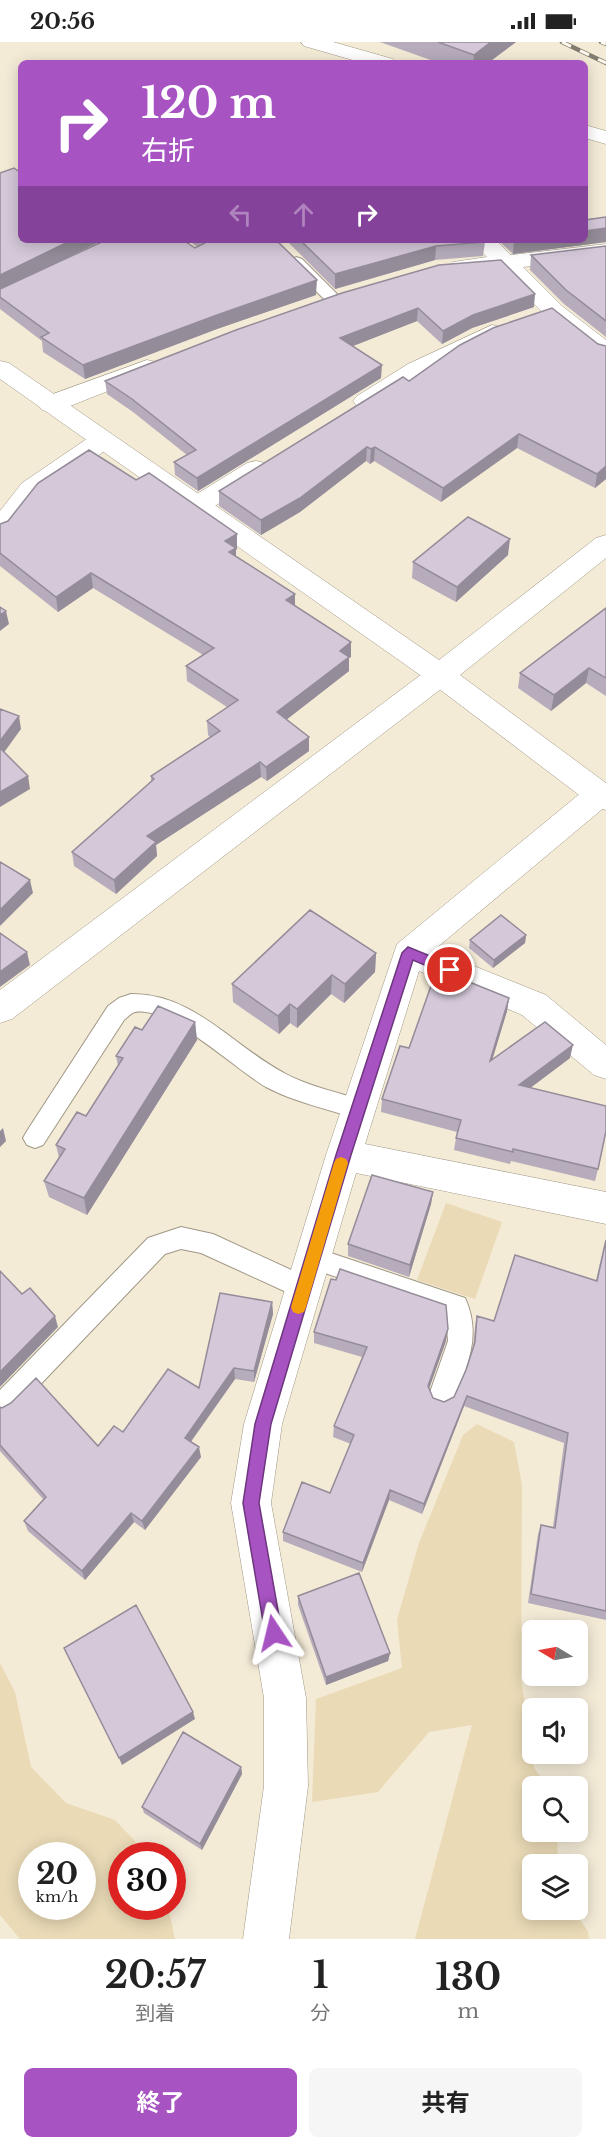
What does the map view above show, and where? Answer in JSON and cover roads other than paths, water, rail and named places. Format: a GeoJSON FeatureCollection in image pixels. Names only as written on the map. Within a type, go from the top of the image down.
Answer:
{"type":"FeatureCollection","features":[{"type":"Feature","properties":{"kind":"street"},"geometry":{"type":"LineString","coordinates":[[311,42],[375,60]]}},
{"type":"Feature","properties":{"kind":"street"},"geometry":{"type":"LineString","coordinates":[[588,132],[606,138]]}},
{"type":"Feature","properties":{"kind":"street"},"geometry":{"type":"LineString","coordinates":[[486,243],[505,264],[534,318],[606,352]]}},
{"type":"Feature","properties":{"kind":"street"},"geometry":{"type":"LineString","coordinates":[[436,268],[505,264],[606,251]]}},
{"type":"Feature","properties":{"kind":"street"},"geometry":{"type":"LineString","coordinates":[[346,413],[417,369],[482,335],[534,318]]}},
{"type":"Feature","properties":{"kind":"street"},"geometry":{"type":"LineString","coordinates":[[51,404],[172,357]]}},
{"type":"Feature","properties":{"kind":"street"},"geometry":{"type":"LineString","coordinates":[[0,368],[440,675],[603,797],[408,953],[358,1109],[263,1424],[251,1503],[285,1698],[286,1786],[266,1939]]}},
{"type":"Feature","properties":{"kind":"street"},"geometry":{"type":"LineString","coordinates":[[0,529],[31,489],[103,440]]}},
{"type":"Feature","properties":{"kind":"street"},"geometry":{"type":"LineString","coordinates":[[196,506],[276,456]]}},
{"type":"Feature","properties":{"kind":"street"},"geometry":{"type":"LineString","coordinates":[[0,1009],[440,675],[606,544]]}},
{"type":"Feature","properties":{"kind":"street"},"geometry":{"type":"LineString","coordinates":[[408,953],[534,1005],[606,1065]]}},
{"type":"Feature","properties":{"kind":"street"},"geometry":{"type":"LineString","coordinates":[[344,1155],[606,1208]]}},
{"type":"Feature","properties":{"kind":"lane"},"geometry":{"type":"LineString","coordinates":[[284,250],[334,299]]}},
{"type":"Feature","properties":{"kind":"lane"},"geometry":{"type":"LineString","coordinates":[[35,1138],[116,1013],[129,1003],[146,1002],[170,1010],[225,1045],[256,1070],[278,1082],[358,1109]]}},
{"type":"Feature","properties":{"kind":"lane"},"geometry":{"type":"LineString","coordinates":[[5,1403],[158,1246],[181,1238],[204,1242],[308,1273],[456,1306],[462,1318],[463,1332],[441,1398]]}},
{"type":"Feature","properties":{"kind":"railway"},"geometry":{"type":"LineString","coordinates":[[562,42],[606,63]]}},
{"type":"Feature","properties":{"kind":"railway"},"geometry":{"type":"LineString","coordinates":[[601,42],[606,44]]}}]}
